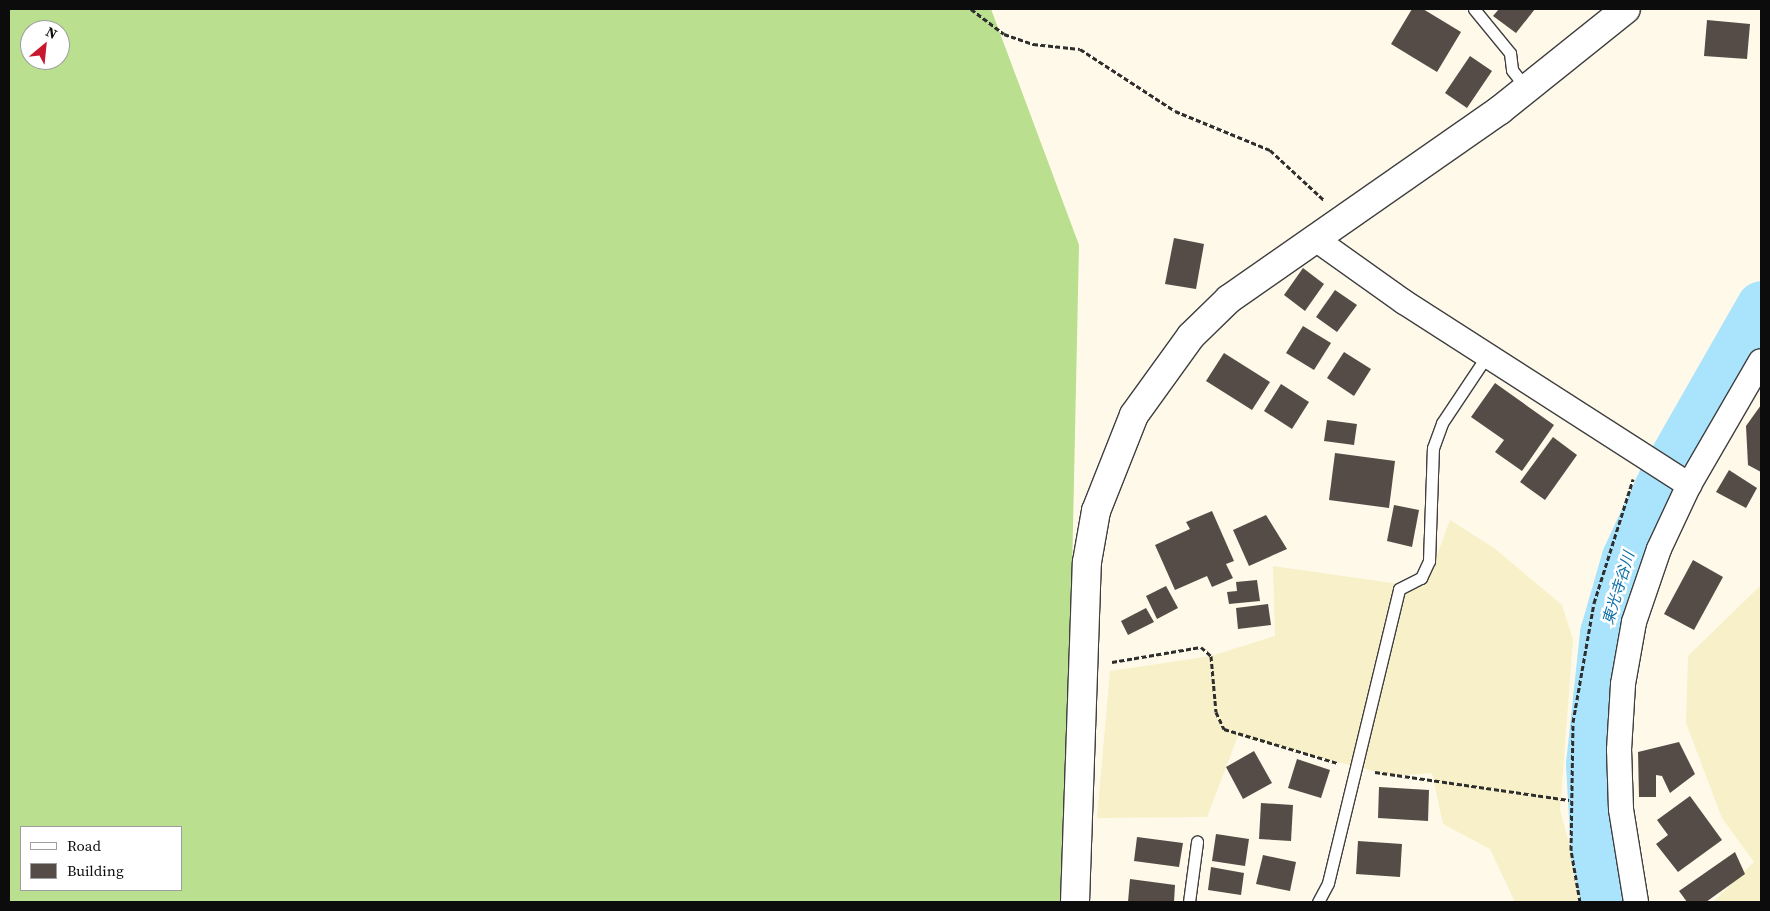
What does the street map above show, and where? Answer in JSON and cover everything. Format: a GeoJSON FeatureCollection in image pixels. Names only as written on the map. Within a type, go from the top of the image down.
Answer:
{"type":"FeatureCollection","features":[{"type":"Feature","properties":{"kind":"street"},"geometry":{"type":"LineString","coordinates":[[1075,902],[1081,663],[1087,562],[1096,511],[1134,415],[1191,336],[1229,299],[1527,89],[1626,9]]}},
{"type":"Feature","properties":{"kind":"street"},"geometry":{"type":"LineString","coordinates":[[1314,238],[1486,356],[1640,458],[1689,485]]}},
{"type":"Feature","properties":{"kind":"street"},"geometry":{"type":"LineString","coordinates":[[1636,902],[1621,809],[1624,684],[1637,613],[1659,549],[1689,485],[1761,361]]}},
{"type":"Feature","properties":{"kind":"lane"},"geometry":{"type":"LineString","coordinates":[[1474,9],[1510,53],[1512,70],[1527,89]]}},
{"type":"Feature","properties":{"kind":"lane"},"geometry":{"type":"LineString","coordinates":[[1318,902],[1328,883],[1399,589],[1421,578],[1428,561],[1433,448],[1439,431],[1486,356]]}},
{"type":"Feature","properties":{"kind":"lane"},"geometry":{"type":"LineString","coordinates":[[1189,902],[1197,842]]}},
{"type":"Feature","properties":{"kind":"path"},"geometry":{"type":"LineString","coordinates":[[971,9],[1004,34],[1033,44],[1080,49],[1175,111],[1270,150],[1343,218]]}},
{"type":"Feature","properties":{"kind":"path"},"geometry":{"type":"LineString","coordinates":[[1580,902],[1570,850],[1569,800],[1573,722],[1594,602],[1640,458]]}},
{"type":"Feature","properties":{"kind":"path"},"geometry":{"type":"LineString","coordinates":[[1081,663],[1135,662],[1201,647],[1211,656],[1216,712],[1224,729],[1355,768],[1569,800]]}},
{"type":"Feature","properties":{"kind":"shaded area"},"geometry":{"type":"Polygon","coordinates":[[[1450,520],[1494,548],[1562,605],[1573,640],[1560,810],[1585,902],[1515,902],[1490,849],[1443,824],[1432,773],[1392,776],[1238,736],[1207,817],[1097,818],[1110,671],[1211,656],[1275,636],[1273,566],[1406,585],[1427,582],[1450,520]]]}},
{"type":"Feature","properties":{"kind":"shaded area"},"geometry":{"type":"Polygon","coordinates":[[[1761,585],[1761,902],[1713,902],[1754,862],[1722,818],[1686,723],[1688,656],[1761,585]]]}},
{"type":"Feature","properties":{"kind":"green space"},"geometry":{"type":"Polygon","coordinates":[[[9,9],[991,9],[1079,245],[1065,902],[9,902],[9,9]]]}},
{"type":"Feature","properties":{"kind":"building"},"geometry":{"type":"Polygon","coordinates":[[[1412,9],[1423,9],[1461,32],[1437,72],[1391,44],[1412,9]]]}},
{"type":"Feature","properties":{"kind":"building"},"geometry":{"type":"Polygon","coordinates":[[[1499,9],[1535,9],[1516,33],[1493,16],[1499,9]]]}},
{"type":"Feature","properties":{"kind":"building"},"geometry":{"type":"Polygon","coordinates":[[[1707,20],[1750,24],[1747,59],[1704,56],[1707,20]]]}},
{"type":"Feature","properties":{"kind":"building"},"geometry":{"type":"Polygon","coordinates":[[[1470,56],[1492,71],[1467,108],[1445,93],[1470,56]]]}},
{"type":"Feature","properties":{"kind":"building"},"geometry":{"type":"Polygon","coordinates":[[[1174,238],[1204,244],[1196,289],[1165,284],[1174,238]]]}},
{"type":"Feature","properties":{"kind":"building"},"geometry":{"type":"Polygon","coordinates":[[[1303,268],[1324,284],[1305,311],[1284,295],[1303,268]]]}},
{"type":"Feature","properties":{"kind":"building"},"geometry":{"type":"Polygon","coordinates":[[[1335,290],[1357,305],[1337,332],[1316,317],[1335,290]]]}},
{"type":"Feature","properties":{"kind":"building"},"geometry":{"type":"Polygon","coordinates":[[[1303,326],[1331,343],[1314,370],[1286,353],[1303,326]]]}},
{"type":"Feature","properties":{"kind":"building"},"geometry":{"type":"Polygon","coordinates":[[[1344,352],[1371,369],[1354,396],[1327,378],[1344,352]]]}},
{"type":"Feature","properties":{"kind":"building"},"geometry":{"type":"Polygon","coordinates":[[[1224,353],[1270,382],[1252,410],[1206,381],[1224,353]]]}},
{"type":"Feature","properties":{"kind":"building"},"geometry":{"type":"Polygon","coordinates":[[[1495,383],[1554,425],[1522,471],[1495,452],[1504,440],[1471,417],[1495,383]]]}},
{"type":"Feature","properties":{"kind":"building"},"geometry":{"type":"Polygon","coordinates":[[[1281,384],[1309,402],[1292,429],[1264,411],[1281,384]]]}},
{"type":"Feature","properties":{"kind":"building"},"geometry":{"type":"Polygon","coordinates":[[[1761,405],[1761,472],[1748,465],[1746,426],[1761,405]]]}},
{"type":"Feature","properties":{"kind":"building"},"geometry":{"type":"Polygon","coordinates":[[[1327,420],[1357,424],[1354,445],[1324,441],[1327,420]]]}},
{"type":"Feature","properties":{"kind":"building"},"geometry":{"type":"Polygon","coordinates":[[[1553,437],[1577,455],[1545,500],[1520,482],[1553,437]]]}},
{"type":"Feature","properties":{"kind":"building"},"geometry":{"type":"Polygon","coordinates":[[[1335,453],[1395,461],[1389,508],[1329,500],[1335,453]]]}},
{"type":"Feature","properties":{"kind":"building"},"geometry":{"type":"Polygon","coordinates":[[[1729,470],[1757,488],[1746,508],[1716,492],[1729,470]]]}},
{"type":"Feature","properties":{"kind":"building"},"geometry":{"type":"Polygon","coordinates":[[[1394,505],[1419,510],[1412,547],[1387,541],[1394,505]]]}},
{"type":"Feature","properties":{"kind":"building"},"geometry":{"type":"Polygon","coordinates":[[[1212,511],[1234,561],[1226,564],[1233,578],[1212,587],[1207,576],[1175,590],[1155,545],[1190,529],[1186,522],[1212,511]]]}},
{"type":"Feature","properties":{"kind":"building"},"geometry":{"type":"Polygon","coordinates":[[[1266,515],[1287,549],[1249,566],[1233,530],[1266,515]]]}},
{"type":"Feature","properties":{"kind":"building"},"geometry":{"type":"Polygon","coordinates":[[[1693,560],[1723,577],[1694,630],[1664,614],[1693,560]]]}},
{"type":"Feature","properties":{"kind":"building"},"geometry":{"type":"Polygon","coordinates":[[[1257,580],[1260,601],[1229,604],[1227,592],[1237,591],[1236,582],[1257,580]]]}},
{"type":"Feature","properties":{"kind":"building"},"geometry":{"type":"Polygon","coordinates":[[[1166,586],[1178,608],[1157,619],[1146,596],[1166,586]]]}},
{"type":"Feature","properties":{"kind":"building"},"geometry":{"type":"Polygon","coordinates":[[[1268,604],[1271,625],[1238,629],[1236,608],[1268,604]]]}},
{"type":"Feature","properties":{"kind":"building"},"geometry":{"type":"Polygon","coordinates":[[[1146,608],[1154,622],[1128,635],[1121,621],[1146,608]]]}},
{"type":"Feature","properties":{"kind":"building"},"geometry":{"type":"Polygon","coordinates":[[[1679,742],[1695,774],[1670,793],[1662,776],[1656,775],[1656,797],[1639,797],[1638,752],[1679,742]]]}},
{"type":"Feature","properties":{"kind":"building"},"geometry":{"type":"Polygon","coordinates":[[[1254,751],[1272,783],[1243,799],[1226,767],[1254,751]]]}},
{"type":"Feature","properties":{"kind":"building"},"geometry":{"type":"Polygon","coordinates":[[[1297,759],[1330,770],[1321,798],[1288,788],[1297,759]]]}},
{"type":"Feature","properties":{"kind":"building"},"geometry":{"type":"Polygon","coordinates":[[[1379,787],[1429,790],[1428,821],[1378,818],[1379,787]]]}},
{"type":"Feature","properties":{"kind":"building"},"geometry":{"type":"Polygon","coordinates":[[[1690,796],[1722,840],[1678,872],[1656,844],[1668,835],[1657,820],[1690,796]]]}},
{"type":"Feature","properties":{"kind":"building"},"geometry":{"type":"Polygon","coordinates":[[[1261,803],[1293,805],[1291,841],[1259,839],[1261,803]]]}},
{"type":"Feature","properties":{"kind":"building"},"geometry":{"type":"Polygon","coordinates":[[[1216,834],[1249,839],[1245,866],[1212,861],[1216,834]]]}},
{"type":"Feature","properties":{"kind":"building"},"geometry":{"type":"Polygon","coordinates":[[[1137,837],[1183,843],[1179,867],[1134,861],[1137,837]]]}},
{"type":"Feature","properties":{"kind":"building"},"geometry":{"type":"Polygon","coordinates":[[[1358,841],[1402,844],[1400,877],[1356,874],[1358,841]]]}},
{"type":"Feature","properties":{"kind":"building"},"geometry":{"type":"Polygon","coordinates":[[[1735,852],[1745,874],[1706,902],[1687,902],[1679,891],[1735,852]]]}},
{"type":"Feature","properties":{"kind":"building"},"geometry":{"type":"Polygon","coordinates":[[[1263,855],[1296,862],[1290,891],[1256,884],[1263,855]]]}},
{"type":"Feature","properties":{"kind":"building"},"geometry":{"type":"Polygon","coordinates":[[[1211,867],[1244,873],[1241,895],[1208,890],[1211,867]]]}},
{"type":"Feature","properties":{"kind":"building"},"geometry":{"type":"Polygon","coordinates":[[[1130,879],[1175,885],[1174,902],[1128,902],[1130,879]]]}},
{"type":"Feature","properties":{"kind":"waterway","name":"東光寺谷川"},"geometry":{"type":"LineString","coordinates":[[1605,902],[1595,855],[1590,764],[1604,633],[1626,557],[1665,473],[1761,305]]}}]}
